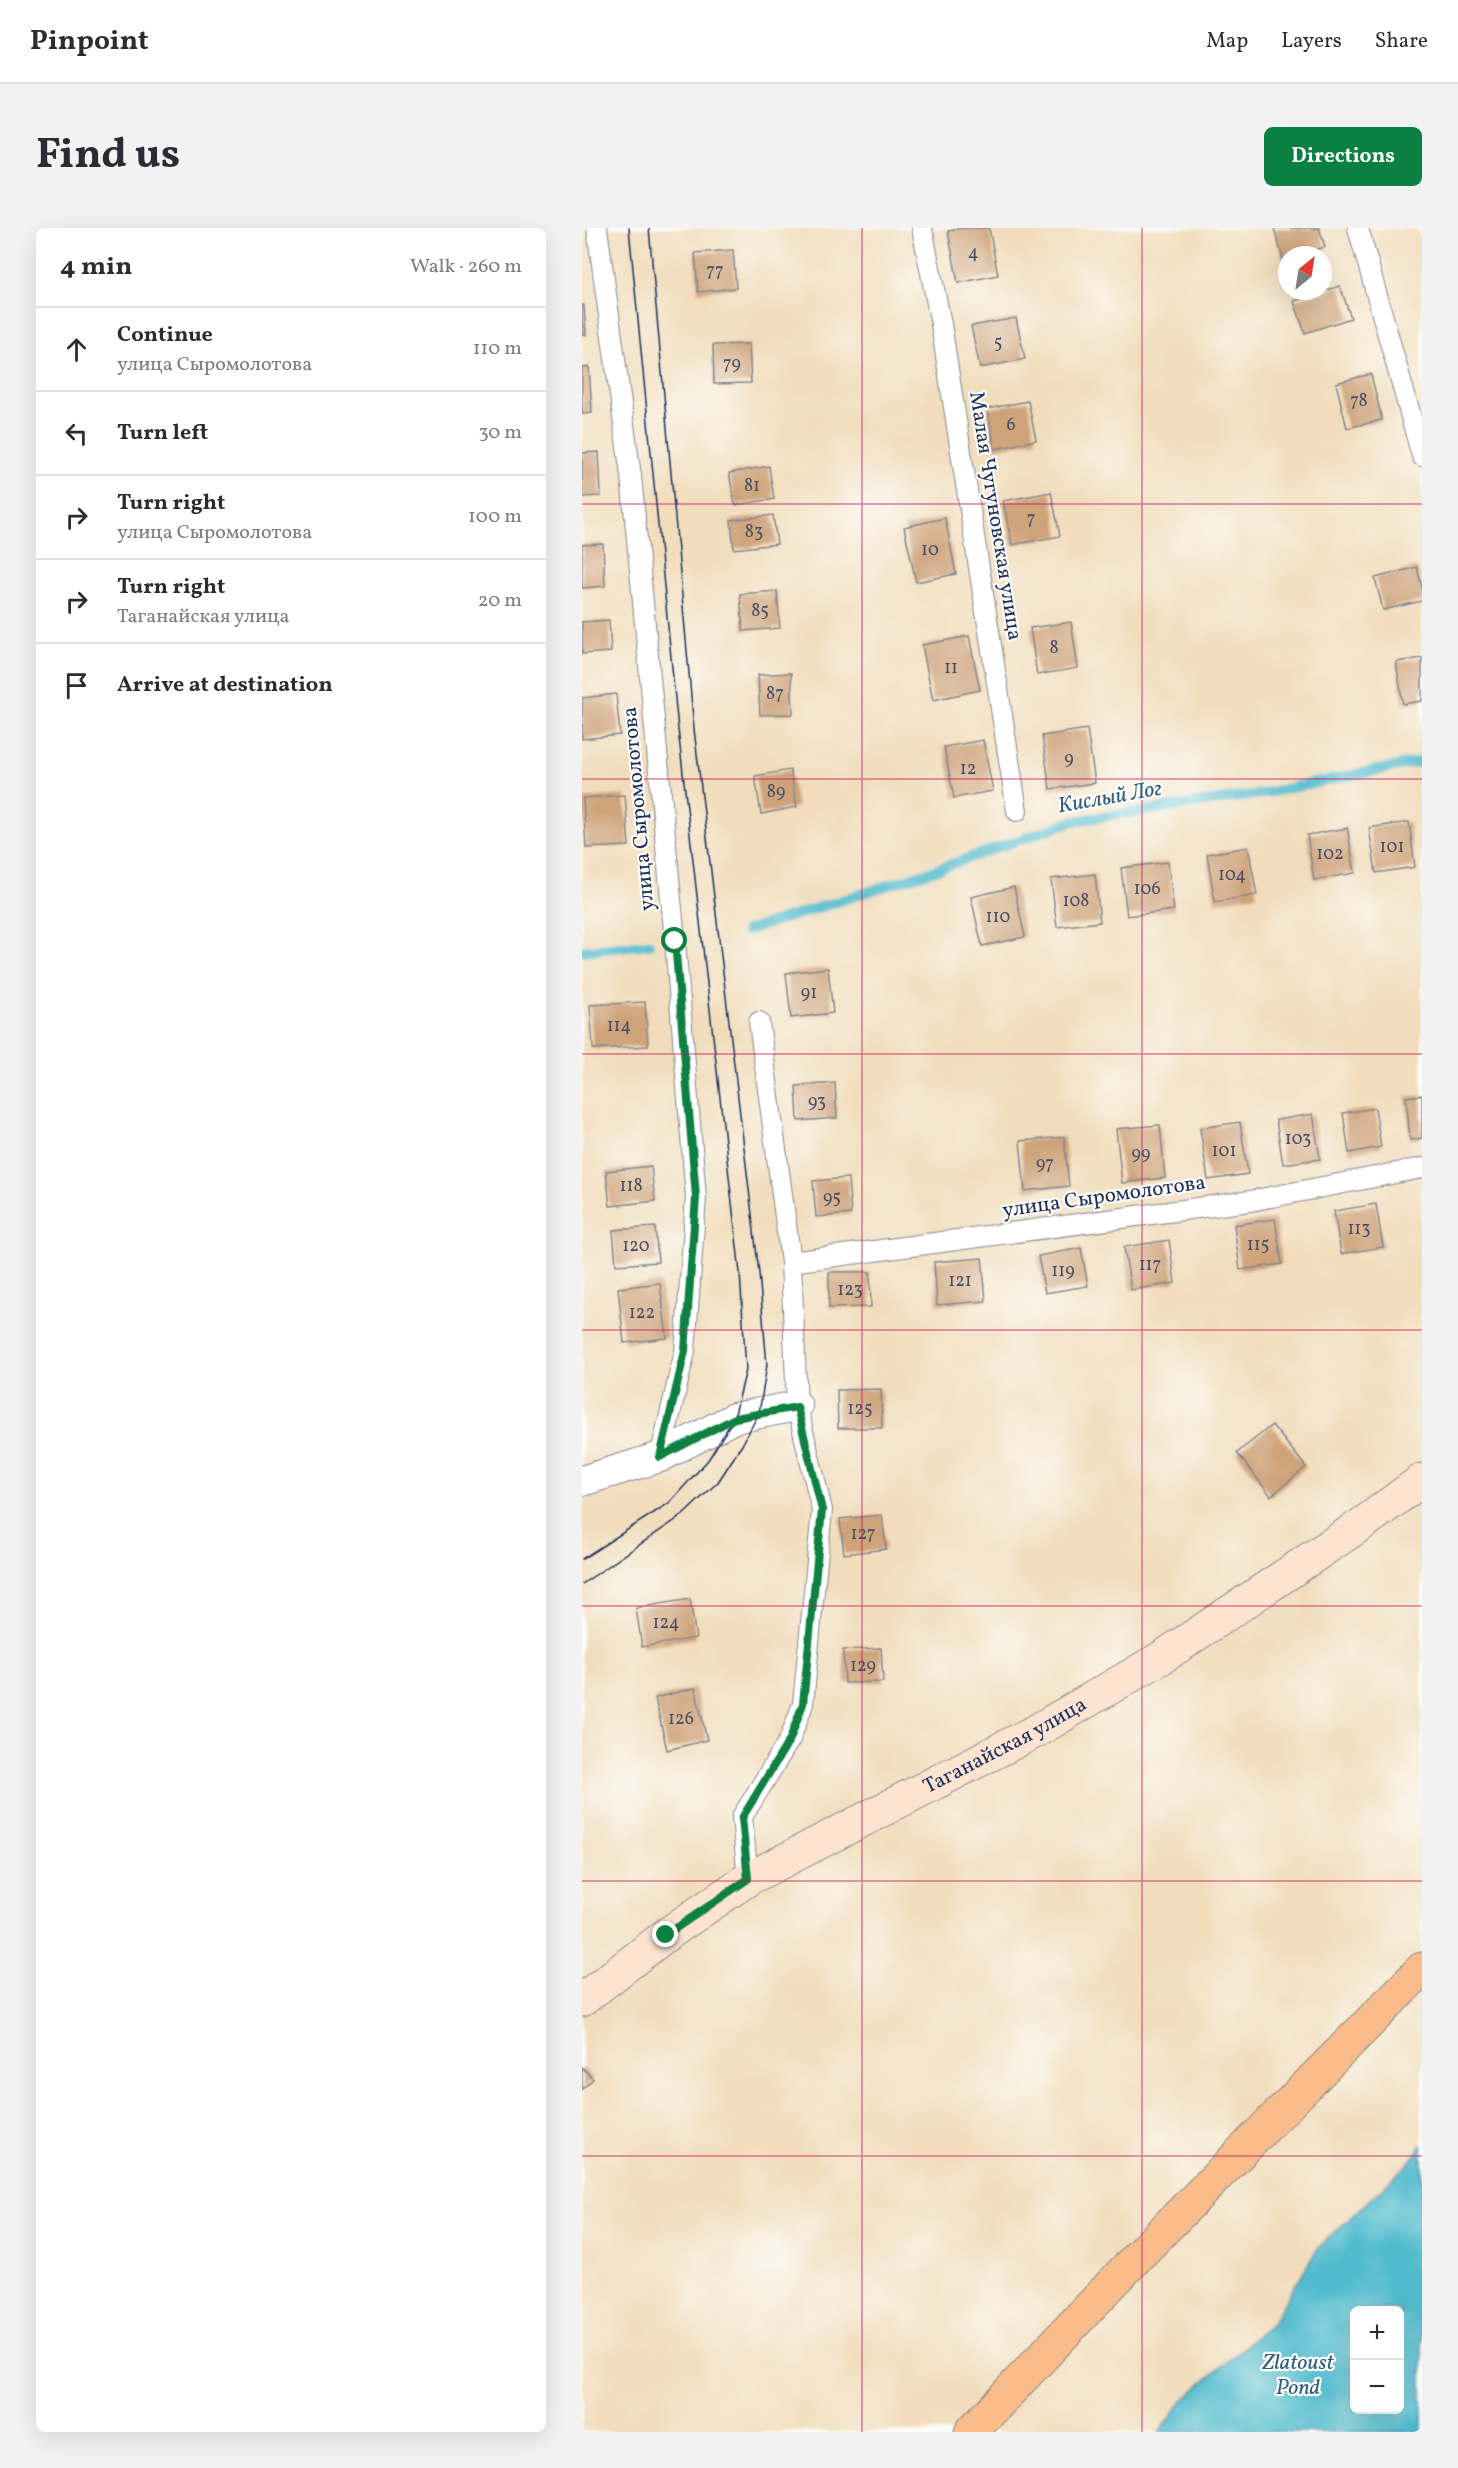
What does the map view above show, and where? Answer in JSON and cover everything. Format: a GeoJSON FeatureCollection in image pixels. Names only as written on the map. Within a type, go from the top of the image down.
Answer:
{"type":"FeatureCollection","features":[{"type":"Feature","properties":{"kind":"main road","name":"Таганайская улица"},"geometry":{"type":"LineString","coordinates":[[582,2000],[666,1935],[748,1879],[1036,1731],[1161,1658],[1365,1522],[1422,1480]]}},
{"type":"Feature","properties":{"kind":"main road"},"geometry":{"type":"LineString","coordinates":[[971,2432],[1141,2253],[1422,1970]]}},
{"type":"Feature","properties":{"kind":"street"},"geometry":{"type":"LineString","coordinates":[[582,1481],[660,1457],[735,1418],[797,1407]]}},
{"type":"Feature","properties":{"kind":"lane","name":"улица Сыромолотова"},"geometry":{"type":"LineString","coordinates":[[597,228],[631,476],[675,941],[696,1197],[685,1351],[660,1457]]}},
{"type":"Feature","properties":{"kind":"lane","name":"Малая Чугуновская улица"},"geometry":{"type":"LineString","coordinates":[[922,228],[941,324],[1017,812]]}},
{"type":"Feature","properties":{"kind":"lane"},"geometry":{"type":"LineString","coordinates":[[1358,228],[1422,456]]}},
{"type":"Feature","properties":{"kind":"lane"},"geometry":{"type":"LineString","coordinates":[[748,1879],[742,1818],[790,1739],[803,1704],[822,1510],[797,1407],[791,1262],[759,1022]]}},
{"type":"Feature","properties":{"kind":"lane","name":"улица Сыромолотова"},"geometry":{"type":"LineString","coordinates":[[791,1262],[1250,1201],[1422,1168]]}},
{"type":"Feature","properties":{"kind":"water","name":"Zlatoust Pond"},"geometry":{"type":"Polygon","coordinates":[[[1422,2145],[1422,2432],[1159,2432],[1183,2400],[1273,2322],[1318,2248],[1407,2165],[1422,2145]]]}},
{"type":"Feature","properties":{"kind":"building"},"geometry":{"type":"Polygon","coordinates":[[[963,228],[989,228],[998,275],[958,283],[948,231],[963,228]]]}},
{"type":"Feature","properties":{"kind":"building"},"geometry":{"type":"Polygon","coordinates":[[[1274,228],[1319,228],[1325,246],[1279,246],[1274,228]]]}},
{"type":"Feature","properties":{"kind":"building"},"geometry":{"type":"Polygon","coordinates":[[[733,250],[736,288],[698,292],[695,253],[733,250]]]}},
{"type":"Feature","properties":{"kind":"building"},"geometry":{"type":"Polygon","coordinates":[[[1340,286],[1351,318],[1305,333],[1294,301],[1332,300],[1332,289],[1340,286]]]}},
{"type":"Feature","properties":{"kind":"building"},"geometry":{"type":"Polygon","coordinates":[[[582,305],[584,305],[586,335],[582,335],[582,305]]]}},
{"type":"Feature","properties":{"kind":"building"},"geometry":{"type":"Polygon","coordinates":[[[1016,318],[1025,359],[980,368],[971,326],[1016,318]]]}},
{"type":"Feature","properties":{"kind":"building"},"geometry":{"type":"Polygon","coordinates":[[[749,344],[751,383],[714,384],[713,345],[749,344]]]}},
{"type":"Feature","properties":{"kind":"building"},"geometry":{"type":"Polygon","coordinates":[[[589,367],[592,413],[582,414],[582,368],[589,367]]]}},
{"type":"Feature","properties":{"kind":"building"},"geometry":{"type":"Polygon","coordinates":[[[1371,374],[1382,420],[1347,428],[1336,383],[1371,374]]]}},
{"type":"Feature","properties":{"kind":"building"},"geometry":{"type":"Polygon","coordinates":[[[1028,401],[1036,440],[995,449],[987,409],[1028,401]]]}},
{"type":"Feature","properties":{"kind":"building"},"geometry":{"type":"Polygon","coordinates":[[[599,452],[601,496],[582,497],[582,453],[599,452]]]}},
{"type":"Feature","properties":{"kind":"building"},"geometry":{"type":"Polygon","coordinates":[[[769,466],[774,499],[735,505],[729,473],[769,466]]]}},
{"type":"Feature","properties":{"kind":"building"},"geometry":{"type":"Polygon","coordinates":[[[1051,492],[1060,536],[1012,545],[1003,501],[1051,492]]]}},
{"type":"Feature","properties":{"kind":"building"},"geometry":{"type":"Polygon","coordinates":[[[773,515],[777,544],[734,549],[731,520],[773,515]]]}},
{"type":"Feature","properties":{"kind":"building"},"geometry":{"type":"Polygon","coordinates":[[[945,518],[956,574],[916,582],[904,527],[945,518]]]}},
{"type":"Feature","properties":{"kind":"building"},"geometry":{"type":"Polygon","coordinates":[[[603,544],[605,586],[582,588],[582,545],[603,544]]]}},
{"type":"Feature","properties":{"kind":"building"},"geometry":{"type":"Polygon","coordinates":[[[1417,567],[1422,588],[1422,601],[1383,610],[1375,578],[1417,567]]]}},
{"type":"Feature","properties":{"kind":"building"},"geometry":{"type":"Polygon","coordinates":[[[777,591],[780,628],[743,631],[740,594],[777,591]]]}},
{"type":"Feature","properties":{"kind":"building"},"geometry":{"type":"Polygon","coordinates":[[[609,620],[611,652],[582,654],[582,622],[609,620]]]}},
{"type":"Feature","properties":{"kind":"building"},"geometry":{"type":"Polygon","coordinates":[[[1071,622],[1078,668],[1037,675],[1030,628],[1071,622]]]}},
{"type":"Feature","properties":{"kind":"building"},"geometry":{"type":"Polygon","coordinates":[[[969,636],[980,690],[933,700],[922,645],[969,636]]]}},
{"type":"Feature","properties":{"kind":"building"},"geometry":{"type":"Polygon","coordinates":[[[1422,658],[1422,701],[1403,704],[1396,662],[1422,658]]]}},
{"type":"Feature","properties":{"kind":"building"},"geometry":{"type":"Polygon","coordinates":[[[791,673],[793,714],[760,715],[758,675],[791,673]]]}},
{"type":"Feature","properties":{"kind":"building"},"geometry":{"type":"Polygon","coordinates":[[[616,694],[620,735],[582,739],[582,698],[616,694]]]}},
{"type":"Feature","properties":{"kind":"building"},"geometry":{"type":"Polygon","coordinates":[[[1087,729],[1095,783],[1050,789],[1042,736],[1087,729]]]}},
{"type":"Feature","properties":{"kind":"building"},"geometry":{"type":"Polygon","coordinates":[[[983,740],[993,791],[954,798],[944,747],[983,740]]]}},
{"type":"Feature","properties":{"kind":"building"},"geometry":{"type":"Polygon","coordinates":[[[790,770],[797,807],[761,814],[755,776],[790,770]]]}},
{"type":"Feature","properties":{"kind":"building"},"geometry":{"type":"Polygon","coordinates":[[[625,795],[629,846],[586,848],[583,798],[625,795]]]}},
{"type":"Feature","properties":{"kind":"building"},"geometry":{"type":"Polygon","coordinates":[[[1409,822],[1415,867],[1376,873],[1369,828],[1409,822]]]}},
{"type":"Feature","properties":{"kind":"building"},"geometry":{"type":"Polygon","coordinates":[[[1347,828],[1355,873],[1314,880],[1307,835],[1347,828]]]}},
{"type":"Feature","properties":{"kind":"building"},"geometry":{"type":"Polygon","coordinates":[[[1248,847],[1257,895],[1215,902],[1207,854],[1248,847]]]}},
{"type":"Feature","properties":{"kind":"building"},"geometry":{"type":"Polygon","coordinates":[[[1168,862],[1174,910],[1127,916],[1121,868],[1168,862]]]}},
{"type":"Feature","properties":{"kind":"building"},"geometry":{"type":"Polygon","coordinates":[[[1095,874],[1100,922],[1057,927],[1051,879],[1095,874]]]}},
{"type":"Feature","properties":{"kind":"building"},"geometry":{"type":"Polygon","coordinates":[[[1014,887],[1025,937],[982,946],[971,897],[1014,887]]]}},
{"type":"Feature","properties":{"kind":"building"},"geometry":{"type":"Polygon","coordinates":[[[828,968],[833,1013],[791,1018],[786,973],[828,968]]]}},
{"type":"Feature","properties":{"kind":"building"},"geometry":{"type":"Polygon","coordinates":[[[645,1002],[648,1046],[593,1049],[590,1005],[645,1002]]]}},
{"type":"Feature","properties":{"kind":"building"},"geometry":{"type":"Polygon","coordinates":[[[835,1083],[837,1118],[798,1121],[796,1086],[835,1083]]]}},
{"type":"Feature","properties":{"kind":"building"},"geometry":{"type":"Polygon","coordinates":[[[1422,1095],[1422,1138],[1410,1140],[1406,1097],[1422,1095]]]}},
{"type":"Feature","properties":{"kind":"building"},"geometry":{"type":"Polygon","coordinates":[[[1375,1108],[1381,1147],[1349,1153],[1343,1113],[1375,1108]]]}},
{"type":"Feature","properties":{"kind":"building"},"geometry":{"type":"Polygon","coordinates":[[[1313,1114],[1320,1159],[1283,1164],[1276,1120],[1313,1114]]]}},
{"type":"Feature","properties":{"kind":"building"},"geometry":{"type":"Polygon","coordinates":[[[1240,1122],[1248,1174],[1208,1180],[1200,1128],[1240,1122]]]}},
{"type":"Feature","properties":{"kind":"building"},"geometry":{"type":"Polygon","coordinates":[[[1160,1125],[1165,1178],[1122,1183],[1116,1129],[1160,1125]]]}},
{"type":"Feature","properties":{"kind":"building"},"geometry":{"type":"Polygon","coordinates":[[[1064,1137],[1069,1186],[1025,1191],[1020,1141],[1064,1137]]]}},
{"type":"Feature","properties":{"kind":"building"},"geometry":{"type":"Polygon","coordinates":[[[651,1166],[655,1201],[610,1206],[606,1171],[651,1166]]]}},
{"type":"Feature","properties":{"kind":"building"},"geometry":{"type":"Polygon","coordinates":[[[848,1178],[851,1214],[816,1217],[813,1181],[848,1178]]]}},
{"type":"Feature","properties":{"kind":"building"},"geometry":{"type":"Polygon","coordinates":[[[1376,1204],[1383,1247],[1341,1254],[1334,1211],[1376,1204]]]}},
{"type":"Feature","properties":{"kind":"building"},"geometry":{"type":"Polygon","coordinates":[[[1275,1219],[1282,1264],[1240,1270],[1234,1225],[1275,1219]]]}},
{"type":"Feature","properties":{"kind":"building"},"geometry":{"type":"Polygon","coordinates":[[[655,1227],[658,1262],[616,1265],[613,1230],[655,1227]]]}},
{"type":"Feature","properties":{"kind":"building"},"geometry":{"type":"Polygon","coordinates":[[[1169,1240],[1175,1283],[1131,1290],[1124,1247],[1169,1240]]]}},
{"type":"Feature","properties":{"kind":"building"},"geometry":{"type":"Polygon","coordinates":[[[1081,1248],[1088,1286],[1045,1293],[1038,1256],[1081,1248]]]}},
{"type":"Feature","properties":{"kind":"building"},"geometry":{"type":"Polygon","coordinates":[[[982,1258],[986,1301],[937,1305],[934,1262],[982,1258]]]}},
{"type":"Feature","properties":{"kind":"building"},"geometry":{"type":"Polygon","coordinates":[[[829,1272],[870,1272],[871,1307],[829,1308],[829,1272]]]}},
{"type":"Feature","properties":{"kind":"building"},"geometry":{"type":"Polygon","coordinates":[[[660,1283],[667,1338],[624,1343],[618,1288],[660,1283]]]}},
{"type":"Feature","properties":{"kind":"building"},"geometry":{"type":"Polygon","coordinates":[[[881,1389],[882,1428],[838,1428],[837,1390],[881,1389]]]}},
{"type":"Feature","properties":{"kind":"building"},"geometry":{"type":"Polygon","coordinates":[[[1272,1425],[1306,1467],[1271,1496],[1237,1453],[1272,1425]]]}},
{"type":"Feature","properties":{"kind":"building"},"geometry":{"type":"Polygon","coordinates":[[[882,1515],[886,1549],[844,1554],[840,1519],[882,1515]]]}},
{"type":"Feature","properties":{"kind":"building"},"geometry":{"type":"Polygon","coordinates":[[[690,1599],[696,1638],[642,1647],[636,1608],[690,1599]]]}},
{"type":"Feature","properties":{"kind":"building"},"geometry":{"type":"Polygon","coordinates":[[[881,1648],[883,1682],[845,1683],[843,1650],[881,1648]]]}},
{"type":"Feature","properties":{"kind":"building"},"geometry":{"type":"Polygon","coordinates":[[[695,1688],[707,1740],[667,1750],[655,1698],[695,1688]]]}},
{"type":"Feature","properties":{"kind":"building"},"geometry":{"type":"Polygon","coordinates":[[[582,2067],[593,2079],[582,2089],[582,2067]]]}},
{"type":"Feature","properties":{"kind":"waterway","name":"Кислый Лог"},"geometry":{"type":"LineString","coordinates":[[746,931],[935,870],[1073,821],[1261,794],[1422,761]]}},
{"type":"Feature","properties":{"kind":"waterway","name":"Кислый Лог"},"geometry":{"type":"LineString","coordinates":[[582,951],[649,944]]}},
{"type":"Feature","properties":{"kind":"tram line"},"geometry":{"type":"LineString","coordinates":[[582,1559],[669,1503],[708,1460],[734,1418],[746,1370],[740,1273],[678,729],[629,228]]}},
{"type":"Feature","properties":{"kind":"tram line"},"geometry":{"type":"LineString","coordinates":[[582,1584],[683,1515],[718,1482],[759,1413],[767,1365],[759,1273],[694,729],[649,228]]}},
{"type":"Feature","properties":{"kind":"route"},"geometry":{"type":"LineString","coordinates":[[666,1935],[748,1879],[742,1818],[790,1739],[803,1704],[822,1510],[797,1407],[735,1418],[660,1457],[685,1351],[696,1197],[675,941]]}}]}
